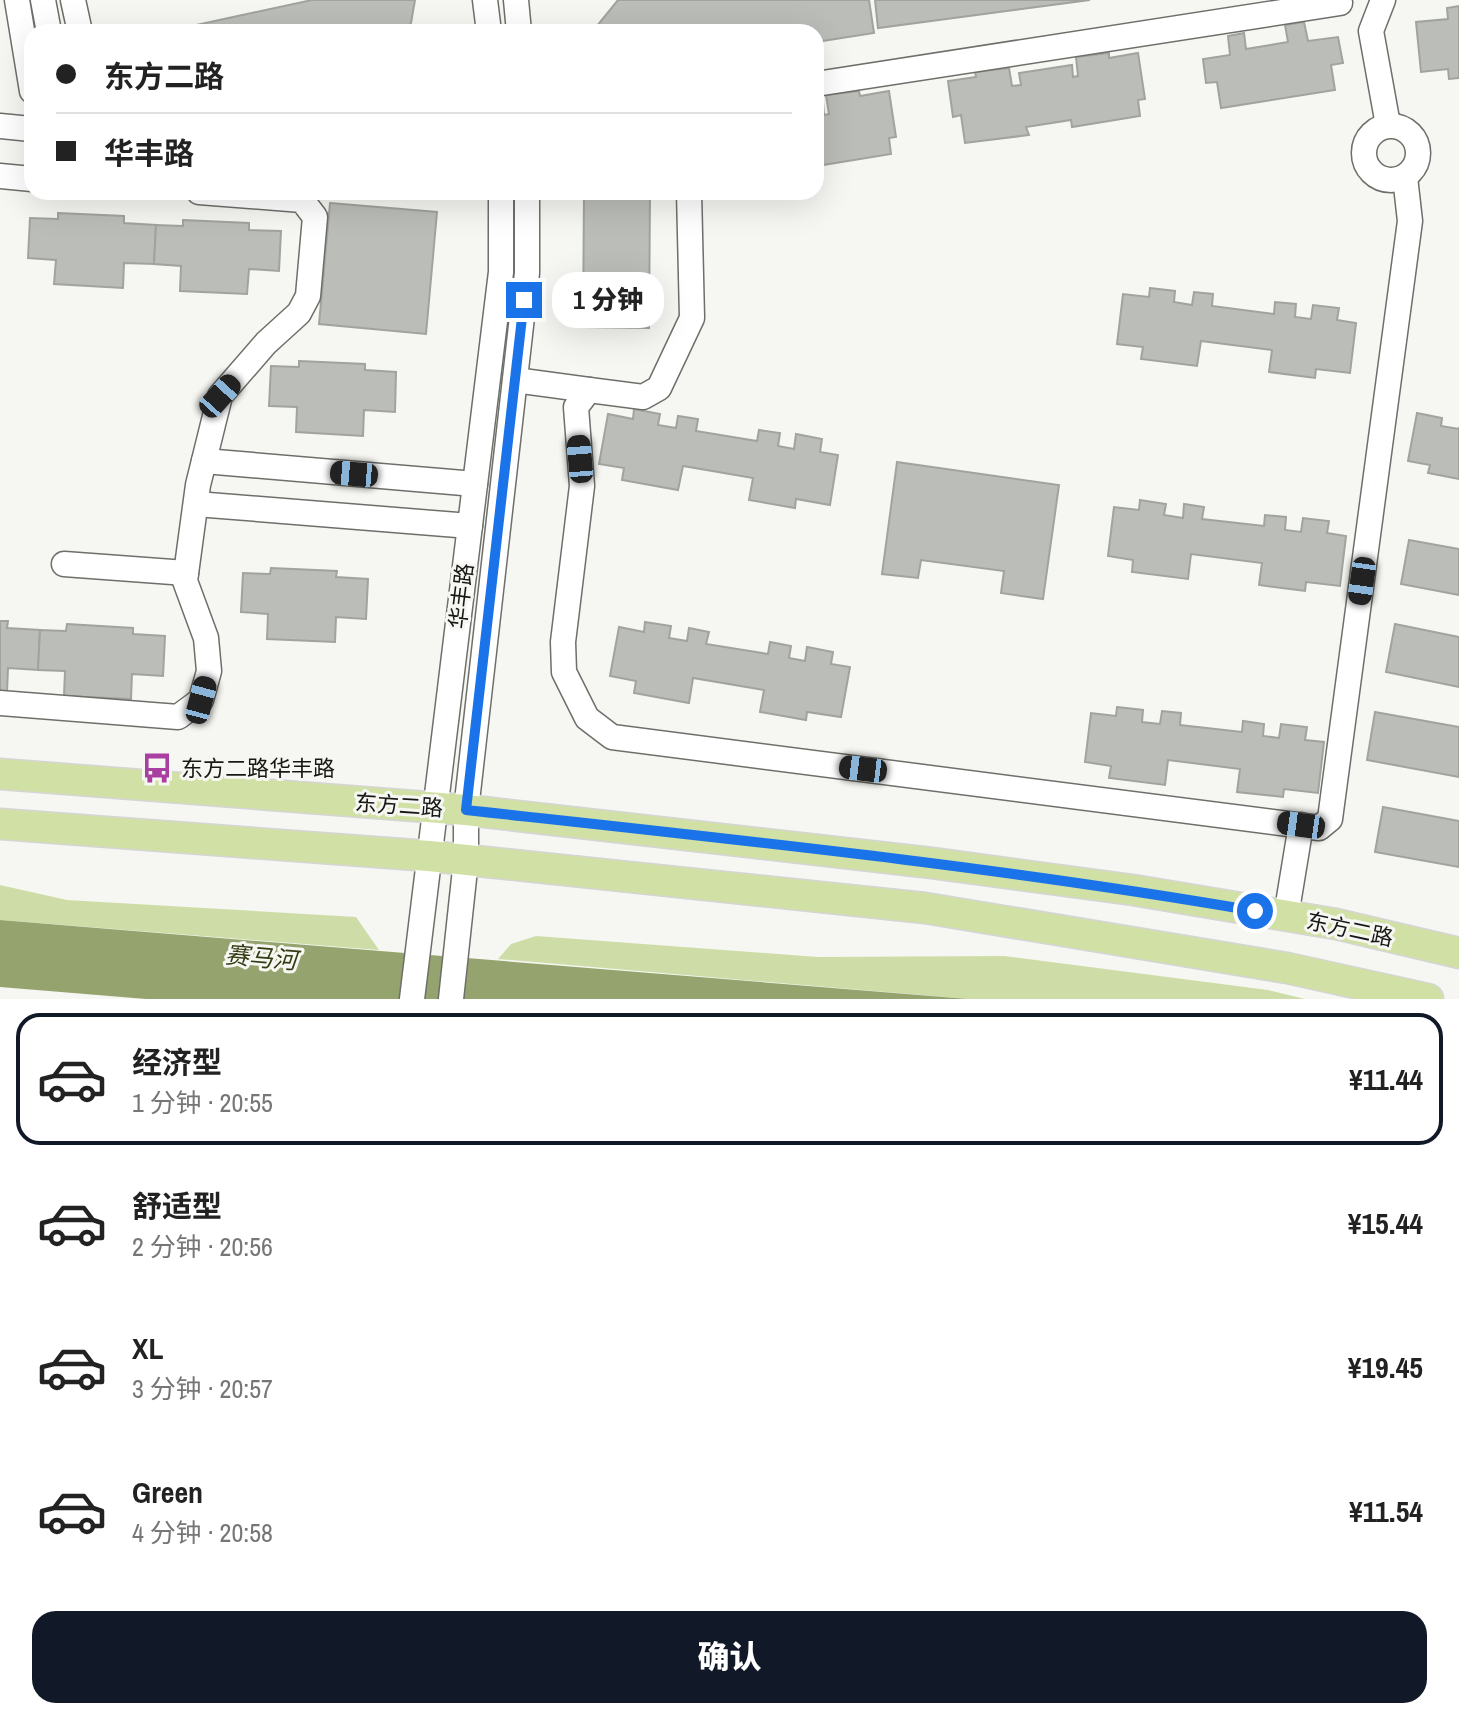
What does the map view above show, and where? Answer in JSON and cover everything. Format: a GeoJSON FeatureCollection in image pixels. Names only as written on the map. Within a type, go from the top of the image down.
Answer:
{"type":"FeatureCollection","features":[{"type":"Feature","properties":{"kind":"main road","name":"东方二路"},"geometry":{"type":"LineString","coordinates":[[0,774],[435,807],[932,863],[1133,890],[1336,924],[1459,953]]}},
{"type":"Feature","properties":{"kind":"main road"},"geometry":{"type":"LineString","coordinates":[[0,824],[429,856],[925,908],[1287,968],[1428,999]]}},
{"type":"Feature","properties":{"kind":"street"},"geometry":{"type":"LineString","coordinates":[[17,0],[24,42]]}},
{"type":"Feature","properties":{"kind":"street"},"geometry":{"type":"LineString","coordinates":[[43,0],[48,24]]}},
{"type":"Feature","properties":{"kind":"street"},"geometry":{"type":"LineString","coordinates":[[73,0],[78,24]]}},
{"type":"Feature","properties":{"kind":"street"},"geometry":{"type":"LineString","coordinates":[[485,0],[488,24]]}},
{"type":"Feature","properties":{"kind":"street"},"geometry":{"type":"LineString","coordinates":[[516,0],[518,24]]}},
{"type":"Feature","properties":{"kind":"street"},"geometry":{"type":"LineString","coordinates":[[1383,0],[1371,31],[1388,125]]}},
{"type":"Feature","properties":{"kind":"street"},"geometry":{"type":"LineString","coordinates":[[824,83],[1339,2],[1371,31]]}},
{"type":"Feature","properties":{"kind":"street"},"geometry":{"type":"LineString","coordinates":[[0,126],[24,128]]}},
{"type":"Feature","properties":{"kind":"street"},"geometry":{"type":"LineString","coordinates":[[1397,126],[1413,136],[1419,153],[1417,163],[1405,177],[1396,180],[1379,178],[1366,165],[1366,140],[1379,128],[1397,126]]}},
{"type":"Feature","properties":{"kind":"street"},"geometry":{"type":"LineString","coordinates":[[0,176],[24,178]]}},
{"type":"Feature","properties":{"kind":"street"},"geometry":{"type":"LineString","coordinates":[[589,390],[576,407],[582,486],[563,642],[564,672],[587,718],[612,737],[1319,828],[1330,819],[1410,221],[1405,177]]}},
{"type":"Feature","properties":{"kind":"street"},"geometry":{"type":"LineString","coordinates":[[0,703],[178,717],[201,700],[209,671],[206,638],[185,581],[204,461],[220,396],[266,343],[299,313],[308,296],[315,217],[302,200]]}},
{"type":"Feature","properties":{"kind":"street","name":"华丰路"},"geometry":{"type":"LineString","coordinates":[[412,999],[501,272],[501,200]]}},
{"type":"Feature","properties":{"kind":"street","name":"华丰路"},"geometry":{"type":"LineString","coordinates":[[451,999],[466,860],[466,810],[527,273],[527,200]]}},
{"type":"Feature","properties":{"kind":"street"},"geometry":{"type":"LineString","coordinates":[[515,380],[643,397],[659,388],[692,318],[689,200]]}},
{"type":"Feature","properties":{"kind":"street"},"geometry":{"type":"LineString","coordinates":[[204,461],[475,484]]}},
{"type":"Feature","properties":{"kind":"street"},"geometry":{"type":"LineString","coordinates":[[196,504],[470,526]]}},
{"type":"Feature","properties":{"kind":"street"},"geometry":{"type":"LineString","coordinates":[[64,564],[186,573]]}},
{"type":"Feature","properties":{"kind":"street"},"geometry":{"type":"LineString","coordinates":[[1286,916],[1301,825]]}},
{"type":"Feature","properties":{"kind":"shaded area"},"geometry":{"type":"Polygon","coordinates":[[[0,885],[67,900],[356,917],[379,950],[0,920],[0,885]]]}},
{"type":"Feature","properties":{"kind":"shaded area"},"geometry":{"type":"Polygon","coordinates":[[[536,936],[818,957],[1004,956],[1268,990],[1305,999],[968,999],[498,959],[511,944],[536,936]]]}},
{"type":"Feature","properties":{"kind":"water","name":"赛马河"},"geometry":{"type":"Polygon","coordinates":[[[0,920],[968,999],[146,999],[0,987],[0,920]]]}},
{"type":"Feature","properties":{"kind":"building"},"geometry":{"type":"Polygon","coordinates":[[[312,0],[415,0],[410,24],[201,24],[312,0]]]}},
{"type":"Feature","properties":{"kind":"building"},"geometry":{"type":"Polygon","coordinates":[[[618,0],[869,0],[874,33],[824,41],[824,24],[598,24],[618,0]]]}},
{"type":"Feature","properties":{"kind":"building"},"geometry":{"type":"Polygon","coordinates":[[[875,0],[1090,0],[878,28],[875,0]]]}},
{"type":"Feature","properties":{"kind":"building"},"geometry":{"type":"Polygon","coordinates":[[[1459,6],[1459,78],[1449,79],[1448,69],[1421,72],[1416,22],[1448,19],[1447,8],[1459,6]]]}},
{"type":"Feature","properties":{"kind":"building"},"geometry":{"type":"Polygon","coordinates":[[[1304,22],[1308,41],[1338,37],[1343,63],[1331,65],[1335,90],[1221,108],[1217,82],[1206,83],[1203,59],[1230,55],[1228,36],[1244,33],[1246,49],[1288,42],[1285,25],[1304,22]]]}},
{"type":"Feature","properties":{"kind":"building"},"geometry":{"type":"Polygon","coordinates":[[[1109,53],[1109,58],[1138,53],[1145,99],[1138,100],[1140,116],[1072,127],[1071,120],[1026,127],[1029,135],[965,143],[961,115],[953,117],[948,81],[976,77],[975,72],[1009,68],[1012,86],[1021,85],[1019,73],[1072,65],[1073,77],[1078,76],[1076,57],[1109,53]]]}},
{"type":"Feature","properties":{"kind":"building"},"geometry":{"type":"Polygon","coordinates":[[[859,91],[860,96],[889,91],[896,137],[889,138],[891,154],[824,165],[824,115],[829,114],[826,95],[859,91]]]}},
{"type":"Feature","properties":{"kind":"building"},"geometry":{"type":"Polygon","coordinates":[[[584,200],[650,200],[649,328],[583,327],[584,200]]]}},
{"type":"Feature","properties":{"kind":"building"},"geometry":{"type":"Polygon","coordinates":[[[330,203],[437,212],[426,334],[319,324],[330,203]]]}},
{"type":"Feature","properties":{"kind":"building"},"geometry":{"type":"Polygon","coordinates":[[[58,213],[124,216],[124,223],[156,225],[154,264],[124,263],[123,288],[54,284],[56,260],[28,258],[30,218],[58,219],[58,213]]]}},
{"type":"Feature","properties":{"kind":"building"},"geometry":{"type":"Polygon","coordinates":[[[183,220],[249,223],[249,230],[281,231],[279,271],[249,269],[247,294],[180,291],[181,266],[154,264],[156,225],[183,226],[183,220]]]}},
{"type":"Feature","properties":{"kind":"building"},"geometry":{"type":"Polygon","coordinates":[[[1150,288],[1175,291],[1174,302],[1192,305],[1194,292],[1213,294],[1212,306],[1274,314],[1275,302],[1296,304],[1295,317],[1311,319],[1313,305],[1339,308],[1337,320],[1356,323],[1350,373],[1316,369],[1315,378],[1269,372],[1272,350],[1201,341],[1197,366],[1141,359],[1143,347],[1117,344],[1123,294],[1149,297],[1150,288]]]}},
{"type":"Feature","properties":{"kind":"building"},"geometry":{"type":"Polygon","coordinates":[[[299,361],[365,364],[365,370],[396,372],[395,412],[364,410],[363,436],[296,432],[297,407],[269,406],[271,366],[299,367],[299,361]]]}},
{"type":"Feature","properties":{"kind":"building"},"geometry":{"type":"Polygon","coordinates":[[[634,409],[660,414],[658,425],[676,428],[678,416],[698,419],[696,431],[757,441],[759,430],[780,433],[778,446],[794,449],[796,434],[822,439],[820,452],[838,455],[830,505],[796,499],[795,508],[749,500],[753,478],[683,466],[678,490],[622,480],[624,468],[599,464],[608,414],[633,419],[634,409]]]}},
{"type":"Feature","properties":{"kind":"building"},"geometry":{"type":"Polygon","coordinates":[[[1417,413],[1442,418],[1441,426],[1459,429],[1459,479],[1428,473],[1430,465],[1408,461],[1417,413]]]}},
{"type":"Feature","properties":{"kind":"building"},"geometry":{"type":"Polygon","coordinates":[[[897,462],[1059,485],[1043,599],[1001,593],[1004,571],[921,560],[918,578],[882,574],[897,462]]]}},
{"type":"Feature","properties":{"kind":"building"},"geometry":{"type":"Polygon","coordinates":[[[1140,500],[1166,504],[1164,515],[1183,518],[1184,504],[1204,507],[1202,519],[1264,526],[1265,515],[1286,517],[1285,530],[1301,532],[1303,518],[1329,521],[1327,533],[1346,536],[1340,586],[1306,582],[1305,591],[1259,585],[1262,563],[1191,554],[1188,579],[1132,572],[1133,560],[1108,556],[1114,507],[1139,510],[1140,500]]]}},
{"type":"Feature","properties":{"kind":"building"},"geometry":{"type":"Polygon","coordinates":[[[1409,540],[1459,549],[1459,595],[1401,584],[1409,540]]]}},
{"type":"Feature","properties":{"kind":"building"},"geometry":{"type":"Polygon","coordinates":[[[271,568],[337,571],[336,577],[368,579],[366,619],[336,617],[335,642],[267,639],[268,614],[241,612],[243,573],[270,574],[271,568]]]}},
{"type":"Feature","properties":{"kind":"building"},"geometry":{"type":"Polygon","coordinates":[[[0,621],[8,621],[7,628],[40,630],[38,670],[8,668],[7,693],[0,693],[0,621]]]}},
{"type":"Feature","properties":{"kind":"building"},"geometry":{"type":"Polygon","coordinates":[[[645,622],[671,626],[669,638],[687,641],[689,628],[709,632],[706,644],[768,654],[770,642],[791,646],[789,658],[805,661],[807,647],[833,652],[831,664],[850,667],[841,717],[807,712],[806,720],[760,712],[764,690],[693,678],[689,703],[634,693],[636,681],[610,676],[619,627],[644,632],[645,622]]]}},
{"type":"Feature","properties":{"kind":"building"},"geometry":{"type":"Polygon","coordinates":[[[67,624],[133,628],[133,634],[165,636],[163,676],[132,674],[131,699],[64,696],[65,671],[38,670],[40,630],[66,631],[67,624]]]}},
{"type":"Feature","properties":{"kind":"building"},"geometry":{"type":"Polygon","coordinates":[[[1395,624],[1459,637],[1459,687],[1386,672],[1395,624]]]}},
{"type":"Feature","properties":{"kind":"building"},"geometry":{"type":"Polygon","coordinates":[[[1117,707],[1143,710],[1142,722],[1160,724],[1162,711],[1181,713],[1180,725],[1242,732],[1243,721],[1264,724],[1263,736],[1279,738],[1281,724],[1307,727],[1305,740],[1324,742],[1318,793],[1284,789],[1283,797],[1237,792],[1240,769],[1168,760],[1165,785],[1109,778],[1111,766],[1085,762],[1091,713],[1116,716],[1117,707]]]}},
{"type":"Feature","properties":{"kind":"building"},"geometry":{"type":"Polygon","coordinates":[[[1375,712],[1459,727],[1459,777],[1367,760],[1375,712]]]}},
{"type":"Feature","properties":{"kind":"building"},"geometry":{"type":"Polygon","coordinates":[[[1383,807],[1459,821],[1459,867],[1375,852],[1383,807]]]}},
{"type":"Feature","properties":{"kind":"place","name":"东方二路华丰路"},"geometry":{"type":"Point","coordinates":[157,768]}},
{"type":"Feature","properties":{"kind":"route"},"geometry":{"type":"LineString","coordinates":[[524,300],[466,810],[932,863],[1133,890],[1255,911]]}}]}
